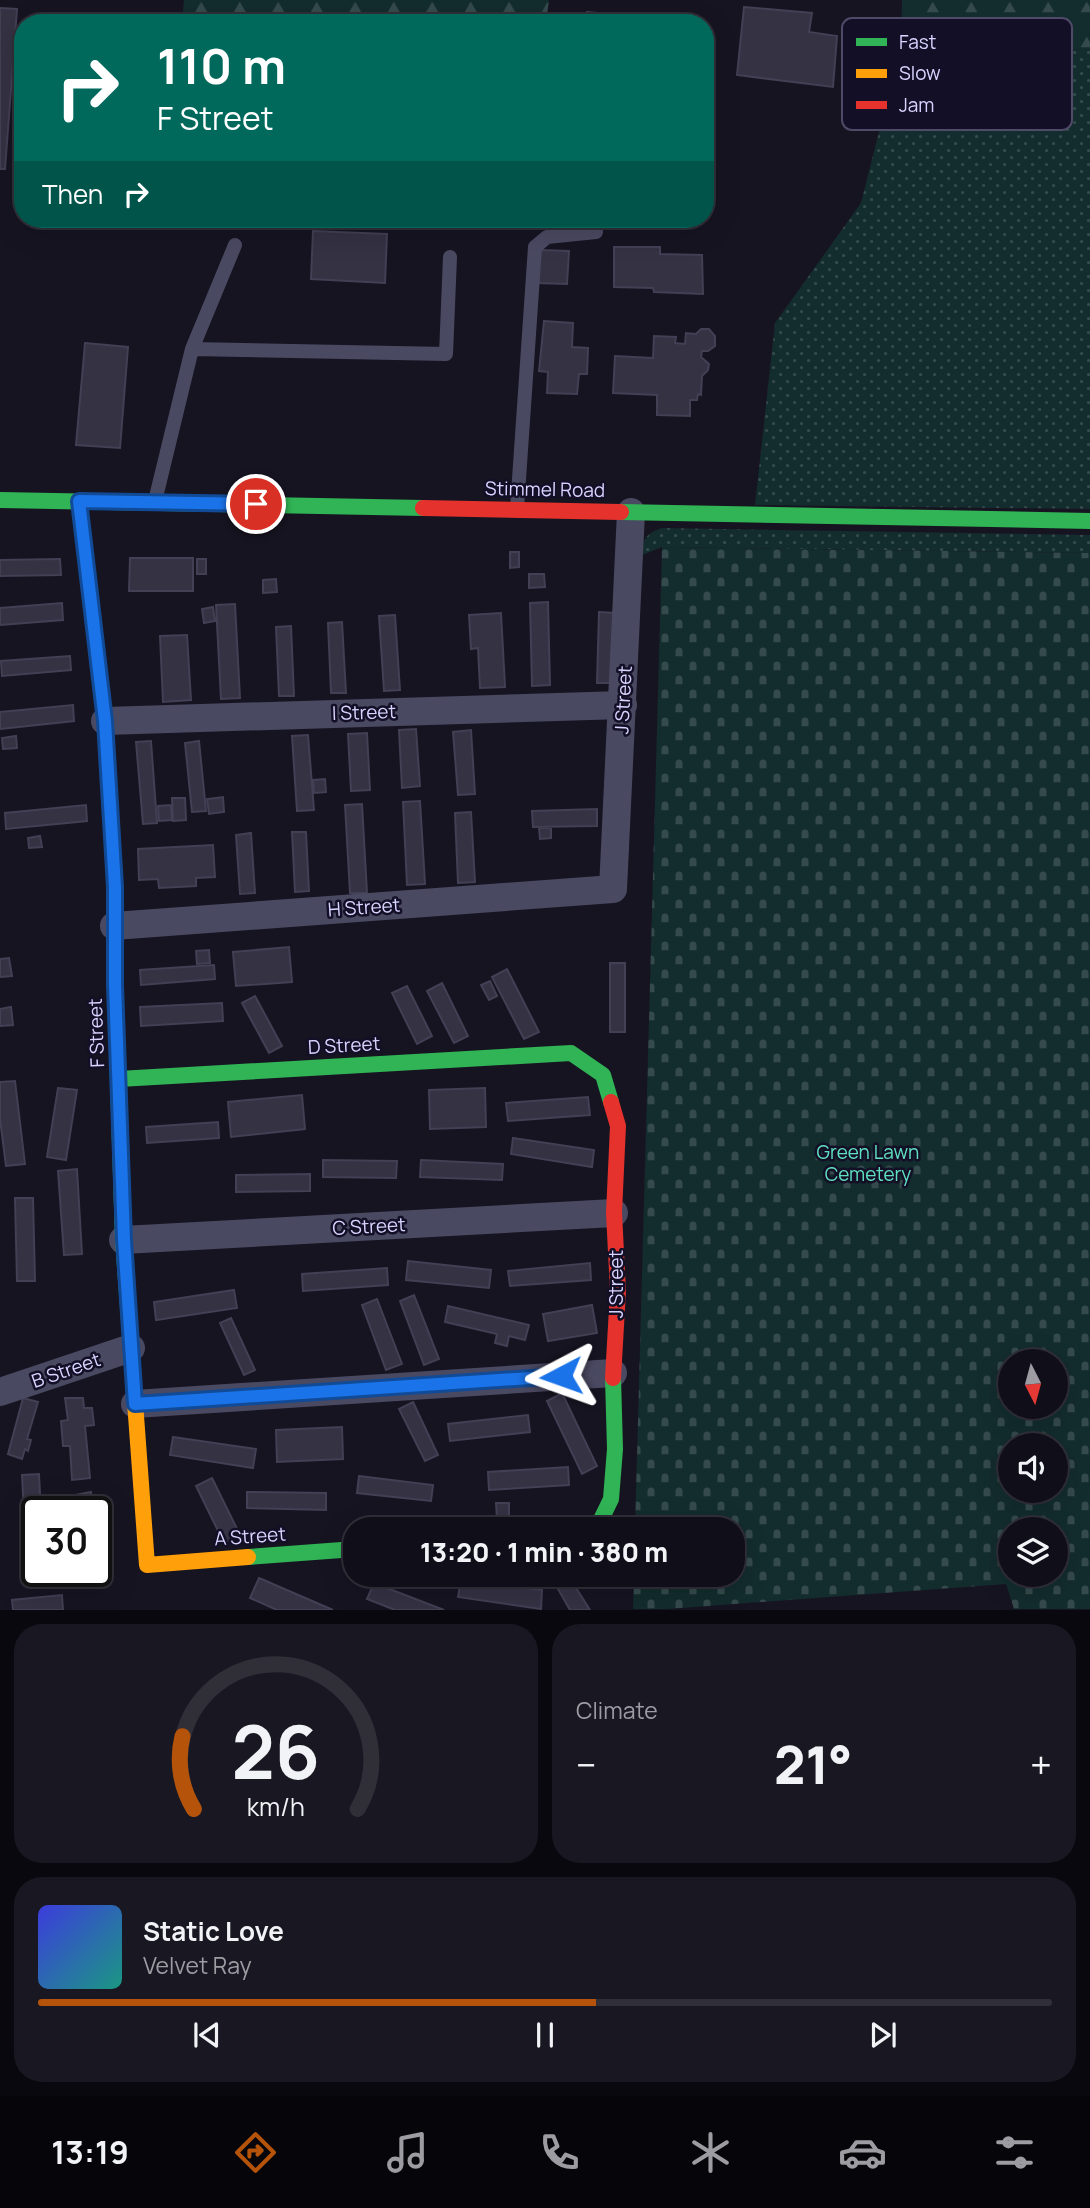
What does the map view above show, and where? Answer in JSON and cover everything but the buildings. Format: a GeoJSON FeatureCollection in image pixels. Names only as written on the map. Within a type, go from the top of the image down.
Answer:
{"type":"FeatureCollection","features":[{"type":"Feature","properties":{"kind":"street","name":"Stimmel Road"},"geometry":{"type":"LineString","coordinates":[[0,500],[1090,521]]}},
{"type":"Feature","properties":{"kind":"street","name":"F Street"},"geometry":{"type":"LineString","coordinates":[[79,501],[105,721],[115,887],[124,1240],[147,1565]]}},
{"type":"Feature","properties":{"kind":"street","name":"J Street"},"geometry":{"type":"LineString","coordinates":[[613,889],[631,512]]}},
{"type":"Feature","properties":{"kind":"street","name":"I Street"},"geometry":{"type":"LineString","coordinates":[[105,721],[623,705]]}},
{"type":"Feature","properties":{"kind":"street","name":"H Street"},"geometry":{"type":"LineString","coordinates":[[114,926],[613,889]]}},
{"type":"Feature","properties":{"kind":"street","name":"J Street"},"geometry":{"type":"LineString","coordinates":[[571,1053],[603,1075],[618,1126],[614,1213],[618,1291],[613,1373],[615,1448],[611,1499],[602,1517]]}},
{"type":"Feature","properties":{"kind":"street","name":"D Street"},"geometry":{"type":"LineString","coordinates":[[119,1079],[571,1053]]}},
{"type":"Feature","properties":{"kind":"street","name":"C Street"},"geometry":{"type":"LineString","coordinates":[[124,1240],[614,1213]]}},
{"type":"Feature","properties":{"kind":"street","name":"B Street"},"geometry":{"type":"LineString","coordinates":[[0,1392],[131,1348]]}},
{"type":"Feature","properties":{"kind":"street"},"geometry":{"type":"LineString","coordinates":[[135,1404],[613,1373]]}},
{"type":"Feature","properties":{"kind":"street","name":"A Street"},"geometry":{"type":"LineString","coordinates":[[147,1565],[343,1550]]}},
{"type":"Feature","properties":{"kind":"lane"},"geometry":{"type":"LineString","coordinates":[[517,510],[535,247],[547,237],[596,232]]}},
{"type":"Feature","properties":{"kind":"lane"},"geometry":{"type":"LineString","coordinates":[[155,502],[192,349],[235,245]]}},
{"type":"Feature","properties":{"kind":"lane"},"geometry":{"type":"LineString","coordinates":[[192,349],[446,354],[450,257]]}},
{"type":"Feature","properties":{"kind":"green space"},"geometry":{"type":"Polygon","coordinates":[[[184,0],[549,0],[547,14],[183,14],[184,0]]]}},
{"type":"Feature","properties":{"kind":"green space"},"geometry":{"type":"Polygon","coordinates":[[[902,0],[1090,0],[1090,50],[1072,50],[1072,18],[902,18],[902,0]]]}},
{"type":"Feature","properties":{"kind":"green space"},"geometry":{"type":"Polygon","coordinates":[[[1072,50],[1090,50],[1090,509],[755,505],[775,323],[861,203],[879,130],[1072,130],[1072,50]]]}},
{"type":"Feature","properties":{"kind":"green space"},"geometry":{"type":"Polygon","coordinates":[[[662,528],[1090,535],[1090,553],[662,547],[640,556],[646,538],[662,528]]]}},
{"type":"Feature","properties":{"kind":"green space","name":"Green Lawn Cemetery"},"geometry":{"type":"Polygon","coordinates":[[[662,547],[1090,553],[1090,1609],[1014,1609],[1007,1587],[1068,1587],[1068,1517],[998,1517],[998,1585],[667,1609],[633,1609],[634,1587],[745,1587],[745,1517],[635,1517],[662,547]]]}},
{"type":"Feature","properties":{"kind":"traffic: fast"},"geometry":{"type":"LineString","coordinates":[[0,500],[423,508]]}},
{"type":"Feature","properties":{"kind":"traffic: fast"},"geometry":{"type":"LineString","coordinates":[[79,501],[105,721],[115,887],[115,985],[123,1240],[133,1375]]}},
{"type":"Feature","properties":{"kind":"traffic: fast"},"geometry":{"type":"LineString","coordinates":[[621,512],[1090,521]]}},
{"type":"Feature","properties":{"kind":"traffic: fast"},"geometry":{"type":"LineString","coordinates":[[119,1079],[571,1053],[603,1075],[611,1102]]}},
{"type":"Feature","properties":{"kind":"traffic: fast"},"geometry":{"type":"LineString","coordinates":[[602,1517],[611,1499],[615,1449],[613,1378]]}},
{"type":"Feature","properties":{"kind":"traffic: fast"},"geometry":{"type":"LineString","coordinates":[[248,1557],[343,1550]]}},
{"type":"Feature","properties":{"kind":"traffic: slow"},"geometry":{"type":"LineString","coordinates":[[133,1375],[147,1565],[248,1557]]}},
{"type":"Feature","properties":{"kind":"traffic: jam"},"geometry":{"type":"LineString","coordinates":[[423,508],[621,512]]}},
{"type":"Feature","properties":{"kind":"traffic: jam"},"geometry":{"type":"LineString","coordinates":[[611,1102],[618,1126],[614,1213],[618,1291],[613,1378]]}},
{"type":"Feature","properties":{"kind":"route"},"geometry":{"type":"LineString","coordinates":[[256,504],[79,501],[105,721],[115,887],[115,985],[124,1240],[135,1404],[561,1376]]}}]}
